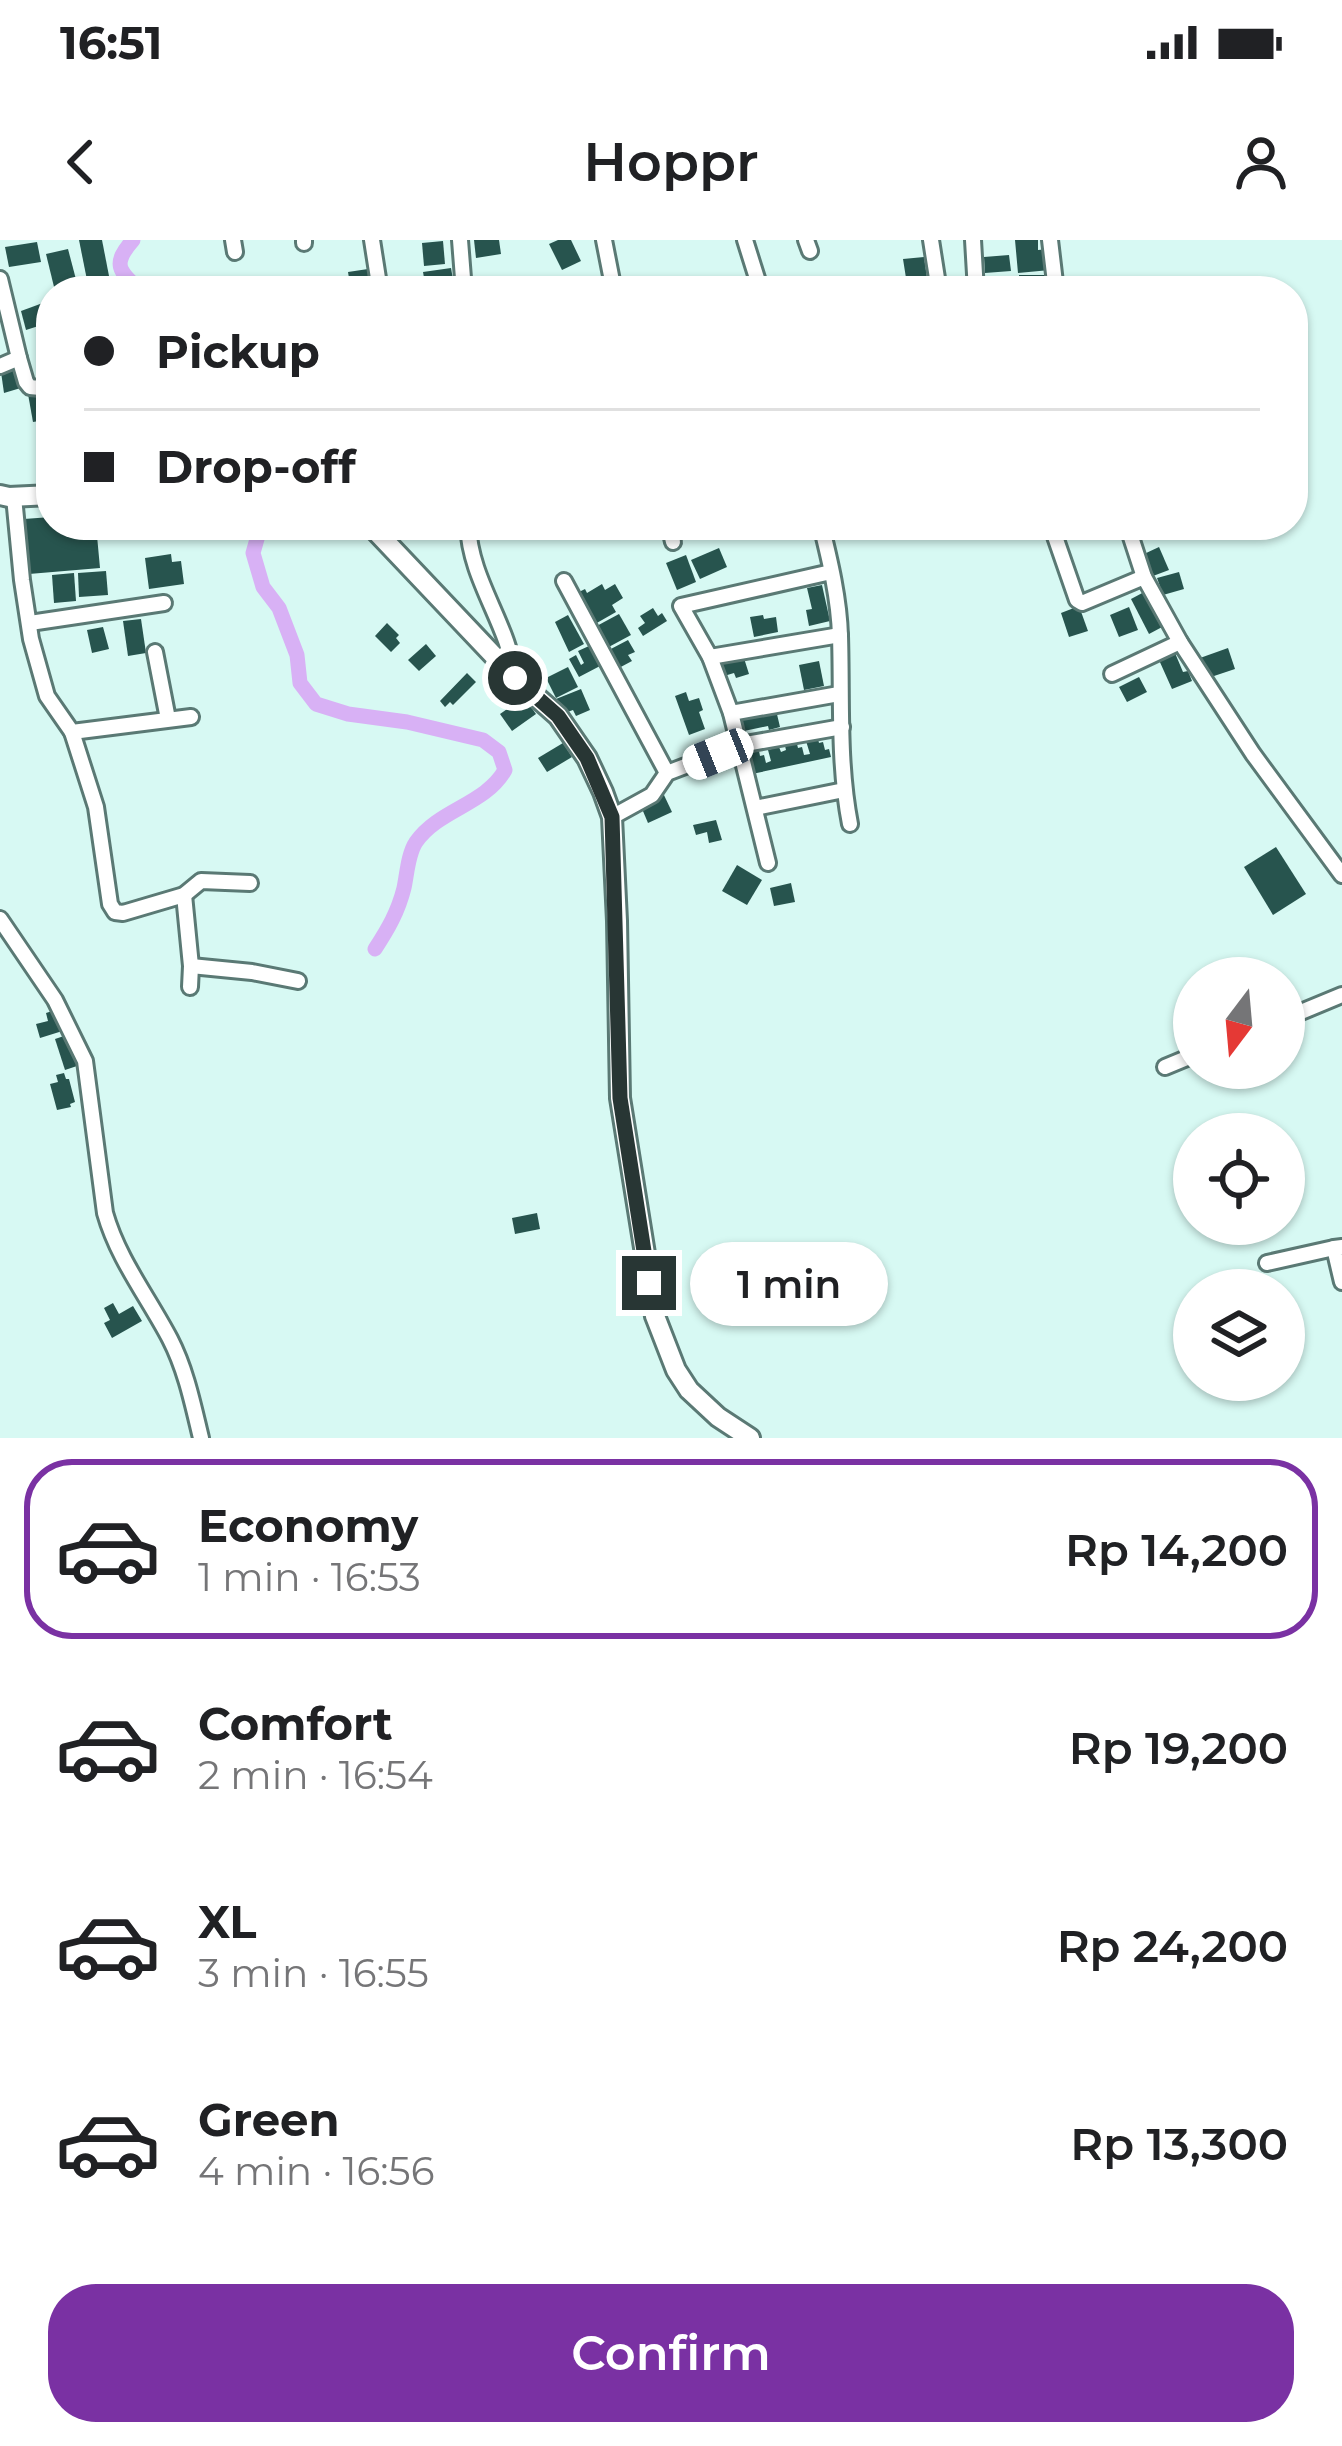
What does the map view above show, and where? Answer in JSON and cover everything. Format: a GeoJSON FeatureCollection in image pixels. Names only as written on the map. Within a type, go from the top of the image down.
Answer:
{"type":"FeatureCollection","features":[{"type":"Feature","properties":{"kind":"street"},"geometry":{"type":"LineString","coordinates":[[372,240],[378,276]]}},
{"type":"Feature","properties":{"kind":"street"},"geometry":{"type":"LineString","coordinates":[[460,240],[463,276]]}},
{"type":"Feature","properties":{"kind":"street"},"geometry":{"type":"LineString","coordinates":[[604,240],[611,276]]}},
{"type":"Feature","properties":{"kind":"street"},"geometry":{"type":"LineString","coordinates":[[745,240],[756,276]]}},
{"type":"Feature","properties":{"kind":"street"},"geometry":{"type":"LineString","coordinates":[[931,240],[937,276]]}},
{"type":"Feature","properties":{"kind":"street"},"geometry":{"type":"LineString","coordinates":[[974,240],[975,276]]}},
{"type":"Feature","properties":{"kind":"street"},"geometry":{"type":"LineString","coordinates":[[1050,240],[1054,276]]}},
{"type":"Feature","properties":{"kind":"street"},"geometry":{"type":"LineString","coordinates":[[0,279],[19,358],[30,388],[36,388]]}},
{"type":"Feature","properties":{"kind":"street"},"geometry":{"type":"LineString","coordinates":[[0,366],[19,358]]}},
{"type":"Feature","properties":{"kind":"street"},"geometry":{"type":"LineString","coordinates":[[7,496],[31,639],[47,696],[72,731],[96,807],[115,912],[184,895],[201,881],[250,883]]}},
{"type":"Feature","properties":{"kind":"street"},"geometry":{"type":"LineString","coordinates":[[384,540],[515,678],[558,716],[587,758],[612,817],[620,1098],[655,1316],[689,1390],[750,1438]]}},
{"type":"Feature","properties":{"kind":"street"},"geometry":{"type":"LineString","coordinates":[[469,540],[480,580],[506,637],[515,678]]}},
{"type":"Feature","properties":{"kind":"street"},"geometry":{"type":"LineString","coordinates":[[824,540],[840,635],[844,790],[850,824]]}},
{"type":"Feature","properties":{"kind":"street"},"geometry":{"type":"LineString","coordinates":[[1056,540],[1076,600],[1082,603],[1144,577]]}},
{"type":"Feature","properties":{"kind":"street"},"geometry":{"type":"LineString","coordinates":[[1132,540],[1144,577],[1180,642],[1252,754],[1342,875]]}},
{"type":"Feature","properties":{"kind":"street"},"geometry":{"type":"LineString","coordinates":[[768,863],[731,712],[710,657],[681,605],[830,572]]}},
{"type":"Feature","properties":{"kind":"street"},"geometry":{"type":"LineString","coordinates":[[564,581],[667,773]]}},
{"type":"Feature","properties":{"kind":"street"},"geometry":{"type":"LineString","coordinates":[[30,623],[164,603]]}},
{"type":"Feature","properties":{"kind":"street"},"geometry":{"type":"LineString","coordinates":[[710,657],[840,635]]}},
{"type":"Feature","properties":{"kind":"street"},"geometry":{"type":"LineString","coordinates":[[1112,674],[1180,642]]}},
{"type":"Feature","properties":{"kind":"street"},"geometry":{"type":"LineString","coordinates":[[155,652],[168,719]]}},
{"type":"Feature","properties":{"kind":"street"},"geometry":{"type":"LineString","coordinates":[[731,712],[839,694]]}},
{"type":"Feature","properties":{"kind":"street"},"geometry":{"type":"LineString","coordinates":[[72,731],[191,717]]}},
{"type":"Feature","properties":{"kind":"street"},"geometry":{"type":"LineString","coordinates":[[612,817],[652,795],[667,773],[740,745],[842,727]]}},
{"type":"Feature","properties":{"kind":"street"},"geometry":{"type":"LineString","coordinates":[[755,808],[844,790]]}},
{"type":"Feature","properties":{"kind":"street"},"geometry":{"type":"LineString","coordinates":[[184,895],[190,987]]}},
{"type":"Feature","properties":{"kind":"street"},"geometry":{"type":"LineString","coordinates":[[0,919],[55,1000],[85,1061],[110,1232],[171,1341],[202,1438]]}},
{"type":"Feature","properties":{"kind":"street"},"geometry":{"type":"LineString","coordinates":[[191,966],[298,982]]}},
{"type":"Feature","properties":{"kind":"street"},"geometry":{"type":"LineString","coordinates":[[1305,1010],[1342,995]]}},
{"type":"Feature","properties":{"kind":"street"},"geometry":{"type":"LineString","coordinates":[[1165,1067],[1173,1064]]}},
{"type":"Feature","properties":{"kind":"street"},"geometry":{"type":"LineString","coordinates":[[1267,1263],[1338,1248],[1342,1282]]}},
{"type":"Feature","properties":{"kind":"building"},"geometry":{"type":"Polygon","coordinates":[[[79,240],[102,240],[109,276],[86,276],[79,240]]]}},
{"type":"Feature","properties":{"kind":"building"},"geometry":{"type":"Polygon","coordinates":[[[474,240],[499,240],[501,254],[476,258],[474,240]]]}},
{"type":"Feature","properties":{"kind":"building"},"geometry":{"type":"Polygon","coordinates":[[[571,240],[581,261],[562,270],[549,244],[571,240]]]}},
{"type":"Feature","properties":{"kind":"building"},"geometry":{"type":"Polygon","coordinates":[[[1015,240],[1038,240],[1038,250],[1049,249],[1050,270],[1018,273],[1015,240]]]}},
{"type":"Feature","properties":{"kind":"building"},"geometry":{"type":"Polygon","coordinates":[[[443,241],[445,264],[424,266],[422,243],[443,241]]]}},
{"type":"Feature","properties":{"kind":"building"},"geometry":{"type":"Polygon","coordinates":[[[37,242],[41,262],[9,267],[5,247],[37,242]]]}},
{"type":"Feature","properties":{"kind":"building"},"geometry":{"type":"Polygon","coordinates":[[[68,249],[75,276],[51,276],[46,254],[68,249]]]}},
{"type":"Feature","properties":{"kind":"building"},"geometry":{"type":"Polygon","coordinates":[[[1009,255],[1011,271],[985,273],[984,257],[1009,255]]]}},
{"type":"Feature","properties":{"kind":"building"},"geometry":{"type":"Polygon","coordinates":[[[924,257],[927,276],[906,276],[903,259],[924,257]]]}},
{"type":"Feature","properties":{"kind":"building"},"geometry":{"type":"Polygon","coordinates":[[[451,268],[452,276],[424,276],[423,272],[451,268]]]}},
{"type":"Feature","properties":{"kind":"building"},"geometry":{"type":"Polygon","coordinates":[[[368,269],[369,276],[349,276],[348,272],[368,269]]]}},
{"type":"Feature","properties":{"kind":"building"},"geometry":{"type":"Polygon","coordinates":[[[36,306],[36,327],[26,330],[21,311],[36,306]]]}},
{"type":"Feature","properties":{"kind":"building"},"geometry":{"type":"Polygon","coordinates":[[[16,361],[24,387],[4,393],[0,365],[16,361]]]}},
{"type":"Feature","properties":{"kind":"building"},"geometry":{"type":"Polygon","coordinates":[[[36,393],[36,422],[33,422],[28,394],[36,393]]]}},
{"type":"Feature","properties":{"kind":"building"},"geometry":{"type":"Polygon","coordinates":[[[36,518],[36,540],[97,540],[100,568],[29,574],[24,519],[36,518]]]}},
{"type":"Feature","properties":{"kind":"building"},"geometry":{"type":"Polygon","coordinates":[[[1159,547],[1169,570],[1153,576],[1144,554],[1159,547]]]}},
{"type":"Feature","properties":{"kind":"building"},"geometry":{"type":"Polygon","coordinates":[[[719,548],[727,567],[700,579],[691,560],[719,548]]]}},
{"type":"Feature","properties":{"kind":"building"},"geometry":{"type":"Polygon","coordinates":[[[171,554],[172,562],[181,561],[184,584],[149,589],[145,558],[171,554]]]}},
{"type":"Feature","properties":{"kind":"building"},"geometry":{"type":"Polygon","coordinates":[[[686,555],[696,582],[677,590],[666,563],[686,555]]]}},
{"type":"Feature","properties":{"kind":"building"},"geometry":{"type":"Polygon","coordinates":[[[106,571],[108,595],[79,597],[78,573],[106,571]]]}},
{"type":"Feature","properties":{"kind":"building"},"geometry":{"type":"Polygon","coordinates":[[[1179,572],[1184,589],[1163,595],[1157,578],[1179,572]]]}},
{"type":"Feature","properties":{"kind":"building"},"geometry":{"type":"Polygon","coordinates":[[[74,573],[76,601],[54,603],[52,575],[74,573]]]}},
{"type":"Feature","properties":{"kind":"building"},"geometry":{"type":"Polygon","coordinates":[[[602,584],[605,590],[615,584],[623,598],[612,605],[616,612],[595,624],[577,593],[602,584]]]}},
{"type":"Feature","properties":{"kind":"building"},"geometry":{"type":"Polygon","coordinates":[[[822,585],[830,621],[809,626],[806,610],[812,609],[807,588],[822,585]]]}},
{"type":"Feature","properties":{"kind":"building"},"geometry":{"type":"Polygon","coordinates":[[[1146,591],[1164,626],[1149,634],[1131,599],[1146,591]]]}},
{"type":"Feature","properties":{"kind":"building"},"geometry":{"type":"Polygon","coordinates":[[[1079,606],[1088,631],[1069,637],[1061,613],[1079,606]]]}},
{"type":"Feature","properties":{"kind":"building"},"geometry":{"type":"Polygon","coordinates":[[[1129,607],[1138,630],[1119,637],[1110,615],[1129,607]]]}},
{"type":"Feature","properties":{"kind":"building"},"geometry":{"type":"Polygon","coordinates":[[[653,608],[667,621],[643,636],[638,628],[645,623],[640,616],[653,608]]]}},
{"type":"Feature","properties":{"kind":"building"},"geometry":{"type":"Polygon","coordinates":[[[619,614],[631,635],[605,649],[593,628],[619,614]]]}},
{"type":"Feature","properties":{"kind":"building"},"geometry":{"type":"Polygon","coordinates":[[[568,615],[584,644],[569,652],[555,622],[568,615]]]}},
{"type":"Feature","properties":{"kind":"building"},"geometry":{"type":"Polygon","coordinates":[[[763,615],[764,619],[776,617],[778,632],[754,637],[750,617],[763,615]]]}},
{"type":"Feature","properties":{"kind":"building"},"geometry":{"type":"Polygon","coordinates":[[[141,619],[146,653],[128,656],[123,621],[141,619]]]}},
{"type":"Feature","properties":{"kind":"building"},"geometry":{"type":"Polygon","coordinates":[[[387,623],[399,635],[400,643],[391,652],[375,636],[387,623]]]}},
{"type":"Feature","properties":{"kind":"building"},"geometry":{"type":"Polygon","coordinates":[[[103,627],[109,649],[92,653],[87,630],[103,627]]]}},
{"type":"Feature","properties":{"kind":"building"},"geometry":{"type":"Polygon","coordinates":[[[628,640],[635,652],[628,655],[632,661],[617,669],[607,651],[628,640]]]}},
{"type":"Feature","properties":{"kind":"building"},"geometry":{"type":"Polygon","coordinates":[[[426,644],[436,656],[419,671],[408,660],[426,644]]]}},
{"type":"Feature","properties":{"kind":"building"},"geometry":{"type":"Polygon","coordinates":[[[589,646],[600,666],[579,677],[569,659],[576,655],[581,665],[578,651],[589,646]]]}},
{"type":"Feature","properties":{"kind":"building"},"geometry":{"type":"Polygon","coordinates":[[[1228,648],[1235,669],[1208,678],[1200,658],[1228,648]]]}},
{"type":"Feature","properties":{"kind":"building"},"geometry":{"type":"Polygon","coordinates":[[[1175,653],[1192,681],[1172,689],[1159,660],[1175,653]]]}},
{"type":"Feature","properties":{"kind":"building"},"geometry":{"type":"Polygon","coordinates":[[[743,655],[749,674],[724,676],[720,662],[743,655]]]}},
{"type":"Feature","properties":{"kind":"building"},"geometry":{"type":"Polygon","coordinates":[[[819,661],[824,686],[804,690],[799,665],[819,661]]]}},
{"type":"Feature","properties":{"kind":"building"},"geometry":{"type":"Polygon","coordinates":[[[568,667],[578,687],[556,698],[546,678],[568,667]]]}},
{"type":"Feature","properties":{"kind":"building"},"geometry":{"type":"Polygon","coordinates":[[[467,673],[476,682],[445,707],[440,701],[467,673]]]}},
{"type":"Feature","properties":{"kind":"building"},"geometry":{"type":"Polygon","coordinates":[[[1139,677],[1147,692],[1127,702],[1119,687],[1139,677]]]}},
{"type":"Feature","properties":{"kind":"building"},"geometry":{"type":"Polygon","coordinates":[[[581,689],[590,710],[576,716],[573,710],[562,714],[556,699],[581,689]]]}},
{"type":"Feature","properties":{"kind":"building"},"geometry":{"type":"Polygon","coordinates":[[[686,692],[689,701],[699,698],[705,729],[689,735],[675,696],[686,692]]]}},
{"type":"Feature","properties":{"kind":"building"},"geometry":{"type":"Polygon","coordinates":[[[524,697],[536,714],[512,731],[500,714],[524,697]]]}},
{"type":"Feature","properties":{"kind":"building"},"geometry":{"type":"Polygon","coordinates":[[[776,710],[780,727],[744,731],[741,716],[776,710]]]}},
{"type":"Feature","properties":{"kind":"building"},"geometry":{"type":"Polygon","coordinates":[[[818,739],[831,757],[752,774],[747,754],[759,751],[766,763],[771,761],[768,750],[779,747],[781,752],[797,744],[804,755],[810,754],[806,741],[818,739]]]}},
{"type":"Feature","properties":{"kind":"building"},"geometry":{"type":"Polygon","coordinates":[[[563,743],[572,757],[547,772],[538,758],[563,743]]]}},
{"type":"Feature","properties":{"kind":"building"},"geometry":{"type":"Polygon","coordinates":[[[663,793],[672,812],[648,823],[640,804],[663,793]]]}},
{"type":"Feature","properties":{"kind":"building"},"geometry":{"type":"Polygon","coordinates":[[[716,820],[722,840],[709,843],[707,832],[696,835],[693,825],[716,820]]]}},
{"type":"Feature","properties":{"kind":"building"},"geometry":{"type":"Polygon","coordinates":[[[1276,847],[1306,894],[1273,915],[1244,867],[1276,847]]]}},
{"type":"Feature","properties":{"kind":"building"},"geometry":{"type":"Polygon","coordinates":[[[737,865],[762,880],[747,905],[722,891],[737,865]]]}},
{"type":"Feature","properties":{"kind":"building"},"geometry":{"type":"Polygon","coordinates":[[[791,883],[795,902],[774,906],[770,888],[791,883]]]}},
{"type":"Feature","properties":{"kind":"building"},"geometry":{"type":"Polygon","coordinates":[[[65,1007],[72,1028],[40,1038],[36,1024],[48,1021],[46,1013],[65,1007]]]}},
{"type":"Feature","properties":{"kind":"building"},"geometry":{"type":"Polygon","coordinates":[[[73,1033],[83,1064],[65,1070],[55,1039],[73,1033]]]}},
{"type":"Feature","properties":{"kind":"building"},"geometry":{"type":"Polygon","coordinates":[[[64,1073],[75,1102],[57,1110],[50,1084],[64,1073]]]}},
{"type":"Feature","properties":{"kind":"building"},"geometry":{"type":"Polygon","coordinates":[[[537,1213],[540,1229],[515,1234],[512,1218],[537,1213]]]}},
{"type":"Feature","properties":{"kind":"building"},"geometry":{"type":"Polygon","coordinates":[[[113,1303],[119,1314],[133,1306],[142,1321],[112,1338],[104,1323],[110,1320],[104,1308],[113,1303]]]}},
{"type":"Feature","properties":{"kind":"waterway"},"geometry":{"type":"LineString","coordinates":[[126,276],[120,261],[133,240]]}},
{"type":"Feature","properties":{"kind":"waterway"},"geometry":{"type":"LineString","coordinates":[[257,540],[253,553],[263,587],[279,608],[297,655],[300,683],[316,704],[483,740],[499,752],[505,770],[486,791],[437,822],[416,842],[399,905],[375,949]]}},
{"type":"Feature","properties":{"kind":"route"},"geometry":{"type":"LineString","coordinates":[[515,678],[558,716],[587,758],[612,817],[620,1098],[649,1283]]}}]}
